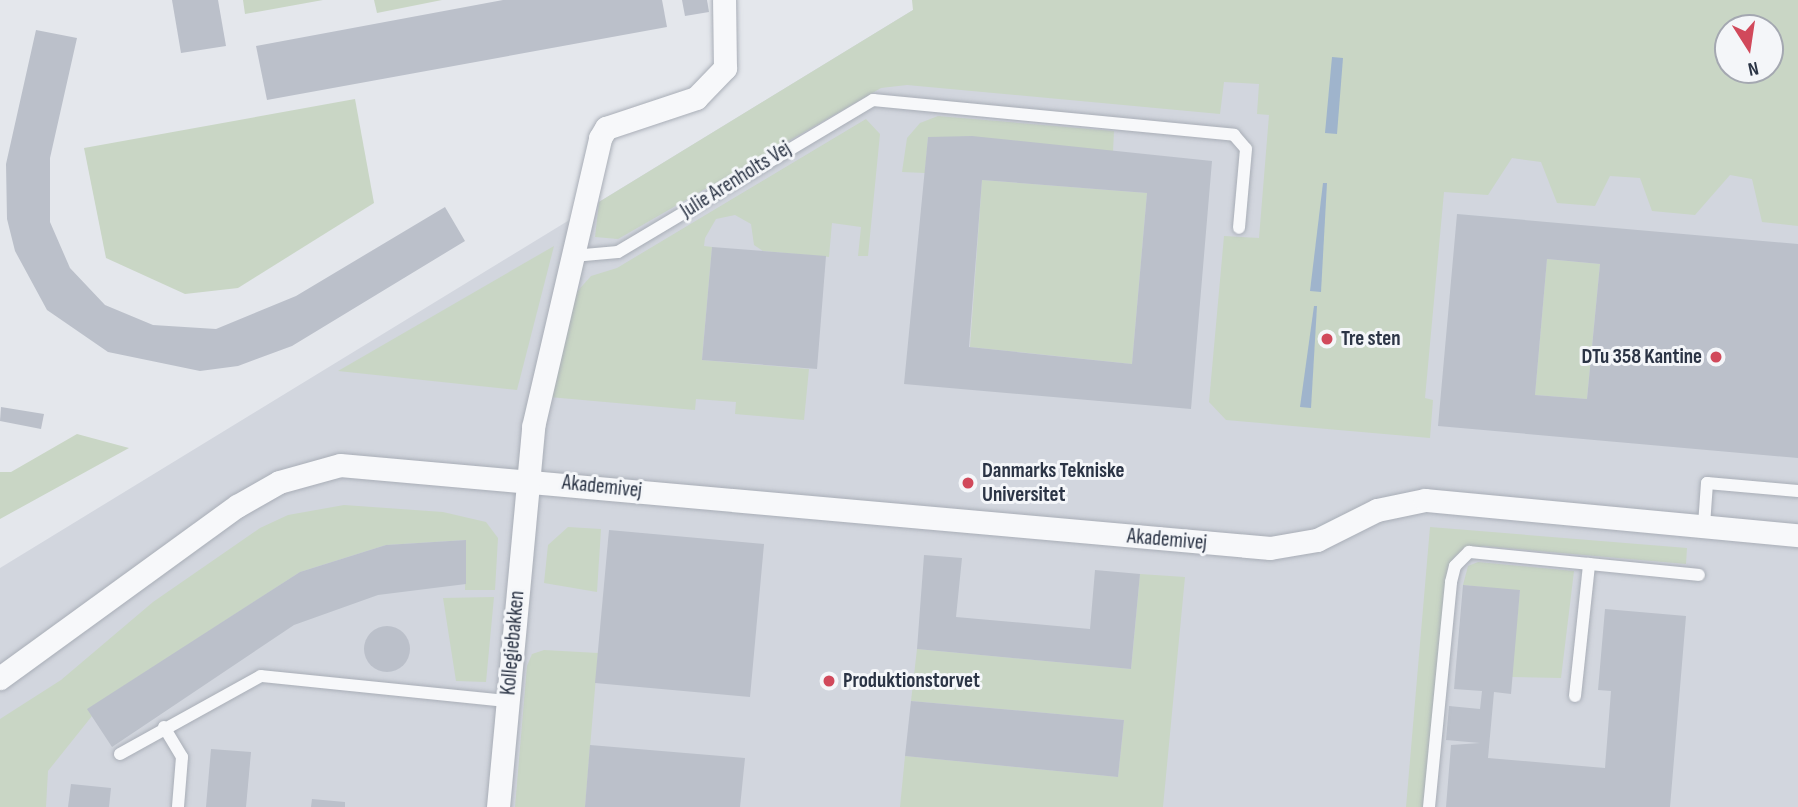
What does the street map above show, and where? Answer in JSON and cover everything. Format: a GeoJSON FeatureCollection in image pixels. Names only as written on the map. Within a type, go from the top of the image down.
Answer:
{"type":"FeatureCollection","features":[{"type":"Feature","properties":{"kind":"street"},"geometry":{"type":"LineString","coordinates":[[527,480],[536,404],[600,138],[606,128],[696,99],[725,68],[724,0]]}},
{"type":"Feature","properties":{"kind":"street","name":"Akademivej"},"geometry":{"type":"LineString","coordinates":[[0,678],[237,506],[310,470],[374,465],[1270,548],[1317,540],[1377,510],[1425,500],[1798,535]]}},
{"type":"Feature","properties":{"kind":"street","name":"Kollegiebakken"},"geometry":{"type":"LineString","coordinates":[[498,807],[527,480]]}},
{"type":"Feature","properties":{"kind":"lane","name":"Julie Arenholts Vej"},"geometry":{"type":"LineString","coordinates":[[573,256],[618,252],[848,111],[873,100],[1234,135],[1246,149],[1239,229]]}},
{"type":"Feature","properties":{"kind":"lane"},"geometry":{"type":"LineString","coordinates":[[1703,525],[1707,483],[1798,491]]}},
{"type":"Feature","properties":{"kind":"lane"},"geometry":{"type":"LineString","coordinates":[[1429,807],[1455,566],[1469,552],[1699,575]]}},
{"type":"Feature","properties":{"kind":"lane"},"geometry":{"type":"LineString","coordinates":[[1576,696],[1589,564]]}},
{"type":"Feature","properties":{"kind":"lane"},"geometry":{"type":"LineString","coordinates":[[120,754],[164,727],[261,676],[508,701]]}},
{"type":"Feature","properties":{"kind":"lane"},"geometry":{"type":"LineString","coordinates":[[164,727],[182,757],[177,807]]}},
{"type":"Feature","properties":{"kind":"shaded area","name":"Danmarks Tekniske Universitet"},"geometry":{"type":"Polygon","coordinates":[[[1798,0],[1798,807],[0,807],[0,568],[913,10],[1798,0]]]}},
{"type":"Feature","properties":{"kind":"green space"},"geometry":{"type":"Polygon","coordinates":[[[243,0],[323,0],[245,14],[243,0]]]}},
{"type":"Feature","properties":{"kind":"green space"},"geometry":{"type":"Polygon","coordinates":[[[374,0],[442,0],[377,13],[374,0]]]}},
{"type":"Feature","properties":{"kind":"green space"},"geometry":{"type":"Polygon","coordinates":[[[912,0],[1798,0],[1798,226],[1762,222],[1752,179],[1730,175],[1695,215],[1652,211],[1640,178],[1610,176],[1595,206],[1557,203],[1541,162],[1512,158],[1488,195],[1444,192],[1425,398],[1433,400],[1430,438],[1226,420],[1209,402],[1224,236],[1259,238],[1269,115],[1257,114],[1259,84],[1224,82],[1220,114],[907,85],[881,88],[618,239],[595,237],[599,202],[913,10],[912,0]]]}},
{"type":"Feature","properties":{"kind":"green space"},"geometry":{"type":"Polygon","coordinates":[[[355,99],[374,203],[238,288],[185,294],[106,258],[84,148],[355,99]]]}},
{"type":"Feature","properties":{"kind":"green space"},"geometry":{"type":"Polygon","coordinates":[[[938,116],[1114,131],[1113,152],[928,137],[925,173],[902,172],[907,138],[920,123],[938,116]]]}},
{"type":"Feature","properties":{"kind":"green space"},"geometry":{"type":"Polygon","coordinates":[[[866,119],[880,134],[868,256],[858,256],[861,227],[832,223],[829,257],[763,251],[754,245],[751,224],[735,215],[716,219],[705,238],[704,246],[712,247],[702,360],[809,369],[804,420],[735,414],[736,402],[696,399],[695,410],[549,397],[575,294],[591,276],[617,268],[866,119]]]}},
{"type":"Feature","properties":{"kind":"green space"},"geometry":{"type":"Polygon","coordinates":[[[982,180],[1147,193],[1132,364],[970,347],[982,180]]]}},
{"type":"Feature","properties":{"kind":"green space"},"geometry":{"type":"Polygon","coordinates":[[[554,246],[517,390],[338,371],[554,246]]]}},
{"type":"Feature","properties":{"kind":"green space"},"geometry":{"type":"Polygon","coordinates":[[[1547,259],[1600,264],[1587,399],[1535,395],[1547,259]]]}},
{"type":"Feature","properties":{"kind":"green space"},"geometry":{"type":"Polygon","coordinates":[[[77,434],[129,448],[0,519],[0,472],[11,472],[77,434]]]}},
{"type":"Feature","properties":{"kind":"green space"},"geometry":{"type":"Polygon","coordinates":[[[344,505],[443,512],[486,522],[498,538],[495,590],[465,590],[466,540],[386,545],[300,572],[88,709],[92,716],[48,771],[46,807],[0,807],[0,719],[61,680],[153,602],[260,528],[288,515],[344,505]]]}},
{"type":"Feature","properties":{"kind":"green space"},"geometry":{"type":"Polygon","coordinates":[[[568,527],[601,529],[597,592],[544,583],[548,545],[568,527]]]}},
{"type":"Feature","properties":{"kind":"green space"},"geometry":{"type":"Polygon","coordinates":[[[1430,527],[1687,548],[1686,564],[1483,546],[1456,555],[1448,566],[1424,807],[1406,807],[1430,527]]]}},
{"type":"Feature","properties":{"kind":"green space"},"geometry":{"type":"Polygon","coordinates":[[[1478,562],[1574,571],[1561,678],[1511,677],[1520,591],[1463,585],[1468,566],[1478,562]]]}},
{"type":"Feature","properties":{"kind":"green space"},"geometry":{"type":"Polygon","coordinates":[[[1140,574],[1185,577],[1163,807],[900,807],[905,756],[1118,777],[1124,720],[911,701],[917,649],[1131,669],[1140,574]]]}},
{"type":"Feature","properties":{"kind":"green space"},"geometry":{"type":"Polygon","coordinates":[[[494,597],[486,682],[456,681],[443,598],[494,597]]]}},
{"type":"Feature","properties":{"kind":"green space"},"geometry":{"type":"Polygon","coordinates":[[[544,650],[598,653],[585,807],[515,807],[527,666],[532,654],[544,650]]]}},
{"type":"Feature","properties":{"kind":"water"},"geometry":{"type":"Polygon","coordinates":[[[1332,57],[1343,58],[1337,134],[1325,133],[1332,57]]]}},
{"type":"Feature","properties":{"kind":"water"},"geometry":{"type":"Polygon","coordinates":[[[1323,183],[1327,183],[1321,292],[1310,291],[1323,183]]]}},
{"type":"Feature","properties":{"kind":"water"},"geometry":{"type":"Polygon","coordinates":[[[1314,306],[1317,306],[1311,408],[1300,407],[1314,306]]]}},
{"type":"Feature","properties":{"kind":"building"},"geometry":{"type":"Polygon","coordinates":[[[172,0],[218,0],[226,46],[181,53],[172,0]]]}},
{"type":"Feature","properties":{"kind":"building"},"geometry":{"type":"Polygon","coordinates":[[[503,0],[662,0],[667,27],[267,100],[256,46],[503,0]]]}},
{"type":"Feature","properties":{"kind":"building"},"geometry":{"type":"Polygon","coordinates":[[[682,0],[707,0],[709,12],[685,16],[682,0]]]}},
{"type":"Feature","properties":{"kind":"building"},"geometry":{"type":"Polygon","coordinates":[[[36,30],[77,38],[50,158],[50,222],[70,268],[105,305],[153,325],[216,329],[296,296],[445,207],[465,241],[292,346],[238,366],[200,371],[108,352],[47,310],[15,251],[7,219],[6,164],[36,30]]]}},
{"type":"Feature","properties":{"kind":"building"},"geometry":{"type":"Polygon","coordinates":[[[972,136],[1212,161],[1191,409],[904,384],[928,137],[972,136]],[[982,180],[969,347],[1132,364],[1147,193],[982,180]]]}},
{"type":"Feature","properties":{"kind":"building"},"geometry":{"type":"Polygon","coordinates":[[[1457,214],[1798,244],[1798,458],[1438,426],[1457,214]],[[1547,259],[1535,395],[1587,399],[1600,264],[1547,259]]]}},
{"type":"Feature","properties":{"kind":"building"},"geometry":{"type":"Polygon","coordinates":[[[712,247],[826,256],[817,369],[702,360],[712,247]]]}},
{"type":"Feature","properties":{"kind":"building"},"geometry":{"type":"Polygon","coordinates":[[[1,407],[44,414],[41,429],[0,421],[1,407]]]}},
{"type":"Feature","properties":{"kind":"building"},"geometry":{"type":"Polygon","coordinates":[[[609,530],[764,544],[750,697],[595,683],[609,530]]]}},
{"type":"Feature","properties":{"kind":"building"},"geometry":{"type":"Polygon","coordinates":[[[466,540],[466,584],[378,595],[294,625],[112,747],[87,709],[300,572],[386,545],[466,540]]]}},
{"type":"Feature","properties":{"kind":"building"},"geometry":{"type":"Polygon","coordinates":[[[924,555],[962,558],[956,617],[1090,629],[1095,570],[1140,574],[1131,669],[917,649],[924,555]]]}},
{"type":"Feature","properties":{"kind":"building"},"geometry":{"type":"Polygon","coordinates":[[[1463,585],[1520,590],[1511,694],[1494,692],[1488,758],[1605,768],[1611,691],[1598,690],[1605,609],[1686,616],[1670,807],[1446,807],[1451,745],[1480,743],[1446,740],[1449,706],[1480,709],[1482,691],[1454,689],[1463,585]]]}},
{"type":"Feature","properties":{"kind":"building"},"geometry":{"type":"Polygon","coordinates":[[[387,626],[404,632],[410,649],[404,666],[387,672],[370,666],[364,649],[370,632],[387,626]]]}},
{"type":"Feature","properties":{"kind":"building"},"geometry":{"type":"Polygon","coordinates":[[[911,701],[1124,720],[1118,777],[905,756],[911,701]]]}},
{"type":"Feature","properties":{"kind":"building"},"geometry":{"type":"Polygon","coordinates":[[[590,745],[745,758],[740,807],[585,807],[590,745]]]}},
{"type":"Feature","properties":{"kind":"building"},"geometry":{"type":"Polygon","coordinates":[[[211,749],[251,752],[246,807],[206,807],[211,749]]]}},
{"type":"Feature","properties":{"kind":"building"},"geometry":{"type":"Polygon","coordinates":[[[71,784],[111,788],[109,807],[68,807],[71,784]]]}},
{"type":"Feature","properties":{"kind":"building"},"geometry":{"type":"Polygon","coordinates":[[[312,799],[345,802],[345,807],[311,807],[312,799]]]}},
{"type":"Feature","properties":{"kind":"place","name":"Tre sten"},"geometry":{"type":"Point","coordinates":[1327,339]}},
{"type":"Feature","properties":{"kind":"place","name":"DTu 358 Kantine"},"geometry":{"type":"Point","coordinates":[1716,357]}},
{"type":"Feature","properties":{"kind":"place","name":"Danmarks Tekniske Universitet"},"geometry":{"type":"Point","coordinates":[968,483]}},
{"type":"Feature","properties":{"kind":"place","name":"Produktionstorvet"},"geometry":{"type":"Point","coordinates":[829,681]}}]}
